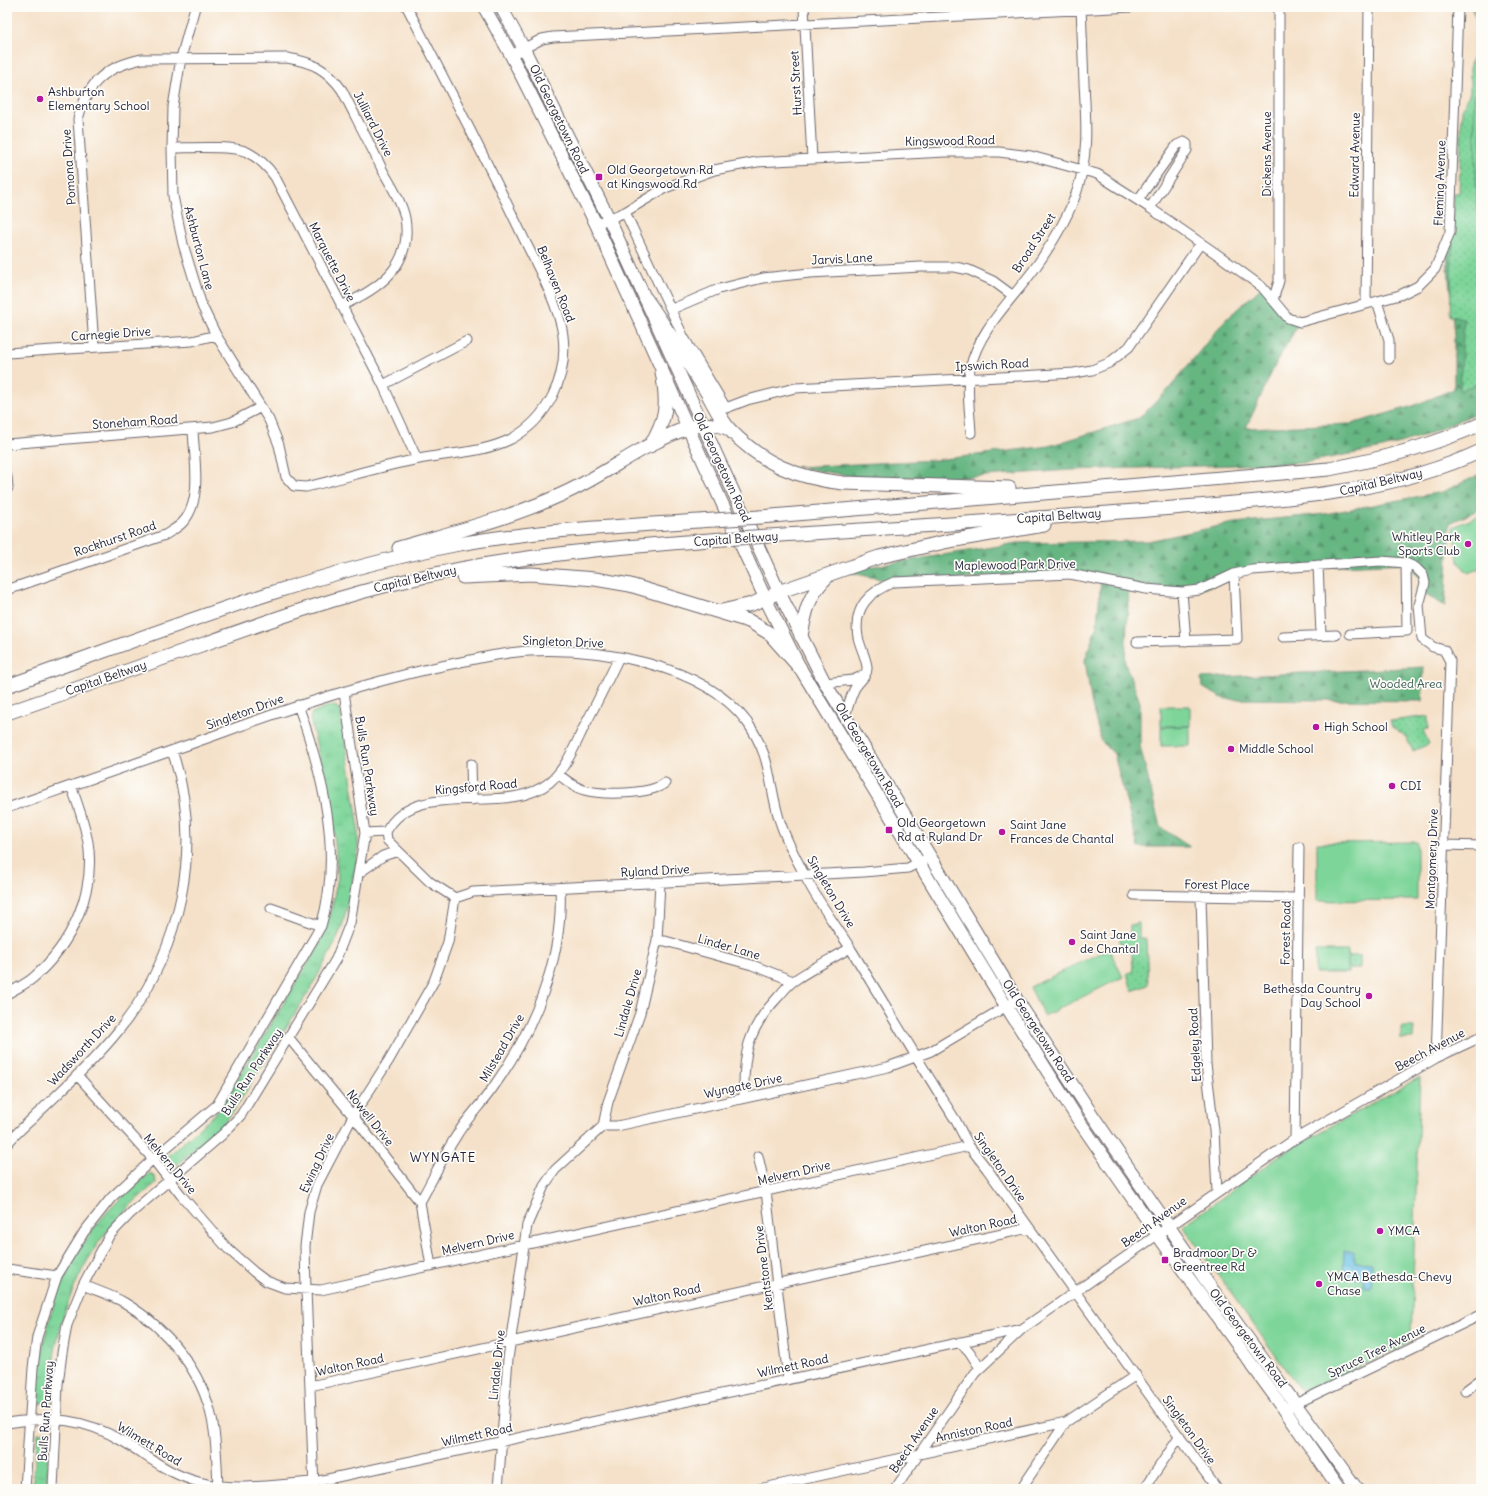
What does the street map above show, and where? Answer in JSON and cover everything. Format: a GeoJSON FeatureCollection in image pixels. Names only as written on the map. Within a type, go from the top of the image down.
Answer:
{"type":"FeatureCollection","features":[{"type":"Feature","properties":{"kind":"highway"},"geometry":{"type":"LineString","coordinates":[[646,299],[675,341],[729,429],[749,448],[773,464],[797,475],[821,481],[962,488],[1117,487]]}},
{"type":"Feature","properties":{"kind":"highway"},"geometry":{"type":"LineString","coordinates":[[650,446],[661,426],[666,408],[666,397],[662,372]]}},
{"type":"Feature","properties":{"kind":"highway"},"geometry":{"type":"LineString","coordinates":[[263,595],[365,558],[508,517],[569,491],[650,446],[688,428],[702,424],[716,424],[729,429]]}},
{"type":"Feature","properties":{"kind":"highway","name":"Capital Beltway"},"geometry":{"type":"LineString","coordinates":[[7,686],[263,595],[368,564],[464,543],[564,530],[760,517],[1329,469],[1398,454],[1450,437],[1481,424]]}},
{"type":"Feature","properties":{"kind":"highway","name":"Capital Beltway"},"geometry":{"type":"LineString","coordinates":[[7,713],[272,620],[373,589],[460,569],[513,560],[615,548],[723,539],[1120,512],[1334,493],[1404,479],[1438,469],[1481,451]]}},
{"type":"Feature","properties":{"kind":"highway"},"geometry":{"type":"LineString","coordinates":[[718,611],[739,608],[831,573],[879,557],[949,541],[1120,512]]}},
{"type":"Feature","properties":{"kind":"highway"},"geometry":{"type":"LineString","coordinates":[[801,636],[808,604],[813,592],[818,584],[831,573]]}},
{"type":"Feature","properties":{"kind":"highway"},"geometry":{"type":"LineString","coordinates":[[373,589],[472,576],[531,574],[595,579],[630,585],[749,621],[766,631],[800,668]]}},
{"type":"Feature","properties":{"kind":"main road","name":"Old Georgetown Road"},"geometry":{"type":"LineString","coordinates":[[484,7],[596,224],[765,598],[800,668],[918,862],[1011,1003],[1207,1282],[1357,1489]]}},
{"type":"Feature","properties":{"kind":"main road","name":"Old Georgetown Road"},"geometry":{"type":"LineString","coordinates":[[501,7],[523,47],[609,219],[779,592],[825,682],[930,856],[1011,1003],[1079,1121],[1158,1235],[1284,1409],[1339,1489]]}},
{"type":"Feature","properties":{"kind":"street","name":"Ashburton Lane"},"geometry":{"type":"LineString","coordinates":[[195,7],[181,58],[173,107],[173,196],[183,244],[202,306],[216,335],[269,420],[279,445],[286,477]]}},
{"type":"Feature","properties":{"kind":"street","name":"Belhaven Road"},"geometry":{"type":"LineString","coordinates":[[286,477],[294,486],[306,487],[417,459],[488,447],[511,439],[526,428],[550,402],[561,376],[564,357],[563,335],[560,321],[543,277],[502,192],[407,7]]}},
{"type":"Feature","properties":{"kind":"street","name":"Hurst Street"},"geometry":{"type":"LineString","coordinates":[[804,7],[812,159]]}},
{"type":"Feature","properties":{"kind":"street"},"geometry":{"type":"LineString","coordinates":[[510,55],[523,47],[542,39],[553,37],[1081,8],[1132,7]]}},
{"type":"Feature","properties":{"kind":"street","name":"Dickens Avenue"},"geometry":{"type":"LineString","coordinates":[[1273,300],[1278,281],[1279,268],[1279,7]]}},
{"type":"Feature","properties":{"kind":"street","name":"Edward Avenue"},"geometry":{"type":"LineString","coordinates":[[1366,304],[1369,7]]}},
{"type":"Feature","properties":{"kind":"street","name":"Fleming Avenue"},"geometry":{"type":"LineString","coordinates":[[1273,300],[1288,318],[1300,322],[1400,295],[1418,286],[1435,269],[1450,232],[1458,7]]}},
{"type":"Feature","properties":{"kind":"street","name":"Broad Street"},"geometry":{"type":"LineString","coordinates":[[971,432],[968,378],[978,348],[985,334],[1012,295],[1035,268],[1062,227],[1077,192],[1083,170],[1087,133],[1081,8]]}},
{"type":"Feature","properties":{"kind":"street","name":"Julliard Drive"},"geometry":{"type":"LineString","coordinates":[[181,58],[287,58],[306,61],[335,80],[342,90],[394,192],[404,217],[406,236],[402,255],[393,272],[383,283],[365,295],[341,306]]}},
{"type":"Feature","properties":{"kind":"street","name":"Pomona Drive"},"geometry":{"type":"LineString","coordinates":[[94,346],[78,119],[83,100],[90,87],[106,72],[122,63],[142,59],[181,58]]}},
{"type":"Feature","properties":{"kind":"street"},"geometry":{"type":"LineString","coordinates":[[1138,200],[1177,145],[1184,142],[1187,144],[1186,150],[1150,208]]}},
{"type":"Feature","properties":{"kind":"street","name":"Marquette Drive"},"geometry":{"type":"LineString","coordinates":[[172,148],[235,149],[247,152],[267,166],[275,177],[383,385],[417,459]]}},
{"type":"Feature","properties":{"kind":"street","name":"Kingswood Road"},"geometry":{"type":"LineString","coordinates":[[596,224],[625,212],[665,188],[714,170],[757,162],[945,152],[999,152],[1031,156],[1097,174],[1150,208],[1262,287],[1273,300]]}},
{"type":"Feature","properties":{"kind":"street"},"geometry":{"type":"LineString","coordinates":[[625,212],[672,309]]}},
{"type":"Feature","properties":{"kind":"street","name":"Ipswich Road"},"geometry":{"type":"LineString","coordinates":[[672,309],[683,336],[726,408],[747,400],[795,388],[968,378],[1074,374],[1092,370],[1109,363],[1129,347],[1200,244]]}},
{"type":"Feature","properties":{"kind":"street","name":"Jarvis Lane"},"geometry":{"type":"LineString","coordinates":[[672,309],[719,289],[763,278],[810,273],[921,267],[955,267],[969,270],[993,281],[1012,295]]}},
{"type":"Feature","properties":{"kind":"street"},"geometry":{"type":"LineString","coordinates":[[1377,301],[1389,340],[1389,359]]}},
{"type":"Feature","properties":{"kind":"street","name":"Carnegie Drive"},"geometry":{"type":"LineString","coordinates":[[7,353],[94,346],[192,341],[216,335]]}},
{"type":"Feature","properties":{"kind":"street"},"geometry":{"type":"LineString","coordinates":[[383,385],[467,341]]}},
{"type":"Feature","properties":{"kind":"street","name":"Stoneham Road"},"geometry":{"type":"LineString","coordinates":[[7,444],[193,430],[232,422],[261,407]]}},
{"type":"Feature","properties":{"kind":"street","name":"Rockhurst Road"},"geometry":{"type":"LineString","coordinates":[[7,590],[165,535],[183,523],[193,506],[196,496],[193,430]]}},
{"type":"Feature","properties":{"kind":"street"},"geometry":{"type":"LineString","coordinates":[[7,477],[8,488]]}},
{"type":"Feature","properties":{"kind":"street","name":"Maplewood Park Drive"},"geometry":{"type":"LineString","coordinates":[[866,674],[867,667],[858,630],[858,619],[861,608],[871,593],[894,582],[1070,574],[1146,589],[1182,592],[1200,590],[1234,574],[1252,570],[1381,561],[1406,563],[1415,567],[1423,574],[1425,583],[1419,606],[1422,639],[1434,647],[1444,650],[1450,661]]}},
{"type":"Feature","properties":{"kind":"street"},"geometry":{"type":"LineString","coordinates":[[1350,634],[1407,631],[1406,563]]}},
{"type":"Feature","properties":{"kind":"street"},"geometry":{"type":"LineString","coordinates":[[1318,565],[1321,635]]}},
{"type":"Feature","properties":{"kind":"street"},"geometry":{"type":"LineString","coordinates":[[1137,642],[1238,639],[1234,574]]}},
{"type":"Feature","properties":{"kind":"street"},"geometry":{"type":"LineString","coordinates":[[1182,592],[1186,641]]}},
{"type":"Feature","properties":{"kind":"street"},"geometry":{"type":"LineString","coordinates":[[1283,637],[1336,635]]}},
{"type":"Feature","properties":{"kind":"street","name":"Singleton Drive"},"geometry":{"type":"LineString","coordinates":[[7,808],[172,751],[298,705],[411,672],[497,655],[530,651],[586,653],[619,657],[653,666],[691,679],[726,701],[746,721],[762,746],[770,770],[778,818],[804,875],[956,1121],[968,1146],[987,1169],[1217,1489]]}},
{"type":"Feature","properties":{"kind":"street","name":"Kingsford Road"},"geometry":{"type":"LineString","coordinates":[[386,832],[395,818],[416,806],[434,802],[520,796],[539,789],[558,774],[569,757],[619,657]]}},
{"type":"Feature","properties":{"kind":"street","name":"Montgomery Drive"},"geometry":{"type":"LineString","coordinates":[[1436,1058],[1445,845],[1450,661]]}},
{"type":"Feature","properties":{"kind":"street"},"geometry":{"type":"LineString","coordinates":[[825,682],[853,680],[866,674]]}},
{"type":"Feature","properties":{"kind":"street"},"geometry":{"type":"LineString","coordinates":[[845,716],[854,689],[866,674]]}},
{"type":"Feature","properties":{"kind":"street","name":"Bulls Run Parkway"},"geometry":{"type":"LineString","coordinates":[[53,1489],[58,1384],[67,1325],[83,1285],[110,1236],[131,1213],[223,1134],[241,1115],[336,959],[350,922],[366,833],[344,692]]}},
{"type":"Feature","properties":{"kind":"street","name":"Bulls Run Parkway"},"geometry":{"type":"LineString","coordinates":[[25,1489],[32,1368],[37,1337],[57,1276],[84,1232],[111,1198],[153,1159],[217,1105],[321,926],[331,884],[329,833],[322,786],[314,751],[298,705]]}},
{"type":"Feature","properties":{"kind":"street","name":"Wadsworth Drive"},"geometry":{"type":"LineString","coordinates":[[8,1139],[77,1075],[119,1030],[140,1000],[164,957],[177,918],[184,883],[187,838],[185,807],[177,766],[172,751]]}},
{"type":"Feature","properties":{"kind":"street"},"geometry":{"type":"LineString","coordinates":[[471,764],[472,800]]}},
{"type":"Feature","properties":{"kind":"street"},"geometry":{"type":"LineString","coordinates":[[558,774],[572,786],[598,792],[622,793],[650,790],[665,783]]}},
{"type":"Feature","properties":{"kind":"street"},"geometry":{"type":"LineString","coordinates":[[7,994],[32,979],[49,962],[68,938],[80,912],[88,872],[88,843],[72,786]]}},
{"type":"Feature","properties":{"kind":"street"},"geometry":{"type":"LineString","coordinates":[[366,833],[386,832],[387,840],[430,882],[455,898]]}},
{"type":"Feature","properties":{"kind":"street"},"geometry":{"type":"LineString","coordinates":[[1445,845],[1481,846]]}},
{"type":"Feature","properties":{"kind":"street","name":"Forest Road"},"geometry":{"type":"LineString","coordinates":[[1295,1139],[1299,847]]}},
{"type":"Feature","properties":{"kind":"street"},"geometry":{"type":"LineString","coordinates":[[359,873],[383,856],[398,851]]}},
{"type":"Feature","properties":{"kind":"street","name":"Ryland Drive"},"geometry":{"type":"LineString","coordinates":[[455,898],[473,892],[864,872],[908,868],[930,856]]}},
{"type":"Feature","properties":{"kind":"street","name":"Lindale Drive"},"geometry":{"type":"LineString","coordinates":[[603,1126],[608,1102],[640,1013],[657,940],[660,883]]}},
{"type":"Feature","properties":{"kind":"street","name":"Milstead Drive"},"geometry":{"type":"LineString","coordinates":[[420,1202],[455,1137],[492,1089],[514,1055],[534,1016],[547,978],[555,945],[560,903],[560,888]]}},
{"type":"Feature","properties":{"kind":"street","name":"Forest Place"},"geometry":{"type":"LineString","coordinates":[[1134,895],[1299,898]]}},
{"type":"Feature","properties":{"kind":"street","name":"Edgeley Road"},"geometry":{"type":"LineString","coordinates":[[1201,897],[1206,1064],[1214,1130],[1217,1192]]}},
{"type":"Feature","properties":{"kind":"street","name":"Ewing Drive"},"geometry":{"type":"LineString","coordinates":[[314,1486],[305,1246],[309,1212],[317,1185],[353,1116],[389,1060],[434,981],[448,942],[455,898]]}},
{"type":"Feature","properties":{"kind":"street"},"geometry":{"type":"LineString","coordinates":[[271,908],[321,926]]}},
{"type":"Feature","properties":{"kind":"street","name":"Linder Lane"},"geometry":{"type":"LineString","coordinates":[[657,940],[752,965],[793,981]]}},
{"type":"Feature","properties":{"kind":"street"},"geometry":{"type":"LineString","coordinates":[[744,1098],[743,1067],[750,1038],[764,1012],[793,981],[850,948]]}},
{"type":"Feature","properties":{"kind":"street","name":"Wyngate Drive"},"geometry":{"type":"LineString","coordinates":[[603,1126],[617,1126],[888,1067],[931,1051],[1011,1003]]}},
{"type":"Feature","properties":{"kind":"street","name":"Beech Avenue"},"geometry":{"type":"LineString","coordinates":[[894,1489],[980,1368],[1022,1329],[1295,1139],[1436,1058],[1481,1037]]}},
{"type":"Feature","properties":{"kind":"street","name":"Nowell Drive"},"geometry":{"type":"LineString","coordinates":[[289,1038],[353,1116],[420,1202],[431,1266]]}},
{"type":"Feature","properties":{"kind":"street","name":"Melvern Drive"},"geometry":{"type":"LineString","coordinates":[[77,1075],[153,1159],[228,1249],[266,1281],[285,1288],[306,1290],[321,1290],[968,1146]]}},
{"type":"Feature","properties":{"kind":"street"},"geometry":{"type":"LineString","coordinates":[[525,1244],[527,1225],[544,1186],[555,1170],[603,1126]]}},
{"type":"Feature","properties":{"kind":"street","name":"Kentstone Drive"},"geometry":{"type":"LineString","coordinates":[[758,1156],[766,1191],[778,1283],[788,1379]]}},
{"type":"Feature","properties":{"kind":"street","name":"Walton Road"},"geometry":{"type":"LineString","coordinates":[[310,1386],[1029,1228]]}},
{"type":"Feature","properties":{"kind":"street","name":"Lindale Drive"},"geometry":{"type":"LineString","coordinates":[[498,1489],[508,1359],[525,1244]]}},
{"type":"Feature","properties":{"kind":"street"},"geometry":{"type":"LineString","coordinates":[[7,1269],[57,1276]]}},
{"type":"Feature","properties":{"kind":"street"},"geometry":{"type":"LineString","coordinates":[[83,1285],[114,1297],[144,1315],[178,1348],[202,1388],[212,1418],[216,1444],[218,1487]]}},
{"type":"Feature","properties":{"kind":"street","name":"Spruce Tree Avenue"},"geometry":{"type":"LineString","coordinates":[[1284,1409],[1481,1315]]}},
{"type":"Feature","properties":{"kind":"street","name":"Wilmett Road"},"geometry":{"type":"LineString","coordinates":[[7,1423],[30,1419],[56,1419],[68,1420],[103,1430],[177,1475],[218,1487],[314,1486],[502,1442],[1022,1329]]}},
{"type":"Feature","properties":{"kind":"street"},"geometry":{"type":"LineString","coordinates":[[960,1342],[969,1351],[980,1368]]}},
{"type":"Feature","properties":{"kind":"street","name":"Anniston Road"},"geometry":{"type":"LineString","coordinates":[[759,1489],[1066,1422],[1136,1375]]}},
{"type":"Feature","properties":{"kind":"street"},"geometry":{"type":"LineString","coordinates":[[1465,1391],[1481,1379]]}},
{"type":"Feature","properties":{"kind":"street"},"geometry":{"type":"LineString","coordinates":[[1021,1489],[1066,1422]]}},
{"type":"Feature","properties":{"kind":"street"},"geometry":{"type":"LineString","coordinates":[[1144,1489],[1180,1436]]}},
{"type":"Feature","properties":{"kind":"green space"},"geometry":{"type":"Polygon","coordinates":[[[1471,7],[1481,7],[1481,30],[1471,7]]]}},
{"type":"Feature","properties":{"kind":"green space"},"geometry":{"type":"Polygon","coordinates":[[[1481,34],[1481,381],[1460,391],[1464,318],[1450,316],[1454,193],[1459,193],[1462,110],[1470,92],[1470,65],[1481,34]]]}},
{"type":"Feature","properties":{"kind":"green space"},"geometry":{"type":"Polygon","coordinates":[[[1480,90],[1481,205],[1477,210],[1474,95],[1480,90]]]}},
{"type":"Feature","properties":{"kind":"green space"},"geometry":{"type":"Polygon","coordinates":[[[1481,221],[1481,411],[1426,435],[1383,448],[1302,463],[1071,470],[957,478],[857,477],[796,467],[936,460],[1049,446],[1139,418],[1168,390],[1225,320],[1262,287],[1273,300],[1300,322],[1278,359],[1246,428],[1351,424],[1413,406],[1454,389],[1454,335],[1446,244],[1481,221]]]}},
{"type":"Feature","properties":{"kind":"green space"},"geometry":{"type":"Polygon","coordinates":[[[1481,474],[1481,509],[1450,523],[1445,606],[1424,594],[1425,583],[1406,563],[1252,570],[1200,590],[1129,585],[1125,663],[1140,702],[1140,746],[1160,827],[1190,847],[1138,847],[1114,754],[1101,741],[1092,706],[1085,660],[1097,625],[1101,579],[1070,574],[894,582],[843,571],[1017,543],[1148,541],[1234,523],[1325,514],[1442,492],[1481,474]]]}},
{"type":"Feature","properties":{"kind":"green space","name":"Whitley Park Sports Club"},"geometry":{"type":"Polygon","coordinates":[[[1481,515],[1481,568],[1468,573],[1458,562],[1453,527],[1481,515]]]}},
{"type":"Feature","properties":{"kind":"green space","name":"Wooded Area"},"geometry":{"type":"Polygon","coordinates":[[[1424,667],[1422,701],[1224,699],[1202,687],[1201,678],[1424,667]]]}},
{"type":"Feature","properties":{"kind":"green space"},"geometry":{"type":"Polygon","coordinates":[[[332,705],[340,709],[358,821],[358,853],[342,927],[311,988],[233,1112],[220,1128],[173,1168],[166,1158],[218,1111],[319,945],[331,911],[338,877],[332,811],[310,718],[312,713],[332,705]]]}},
{"type":"Feature","properties":{"kind":"green space"},"geometry":{"type":"Polygon","coordinates":[[[1161,706],[1190,706],[1190,726],[1161,726],[1161,706]]]}},
{"type":"Feature","properties":{"kind":"green space"},"geometry":{"type":"Polygon","coordinates":[[[1428,716],[1428,729],[1423,730],[1429,744],[1413,751],[1406,737],[1392,726],[1390,721],[1428,716]]]}},
{"type":"Feature","properties":{"kind":"green space"},"geometry":{"type":"Polygon","coordinates":[[[1190,726],[1190,746],[1161,746],[1161,727],[1190,726]]]}},
{"type":"Feature","properties":{"kind":"green space"},"geometry":{"type":"Polygon","coordinates":[[[1417,842],[1417,900],[1317,901],[1317,843],[1417,842]]]}},
{"type":"Feature","properties":{"kind":"green space"},"geometry":{"type":"Polygon","coordinates":[[[1139,923],[1139,938],[1146,939],[1148,985],[1132,991],[1127,973],[1133,972],[1132,952],[1121,951],[1125,948],[1119,940],[1130,934],[1130,925],[1139,923]]]}},
{"type":"Feature","properties":{"kind":"green space"},"geometry":{"type":"Polygon","coordinates":[[[1109,949],[1123,977],[1044,1016],[1030,987],[1109,949]]]}},
{"type":"Feature","properties":{"kind":"green space"},"geometry":{"type":"Polygon","coordinates":[[[1315,951],[1348,951],[1348,973],[1315,973],[1315,951]]]}},
{"type":"Feature","properties":{"kind":"green space"},"geometry":{"type":"Polygon","coordinates":[[[1348,956],[1360,956],[1360,969],[1348,969],[1348,956]]]}},
{"type":"Feature","properties":{"kind":"green space"},"geometry":{"type":"Polygon","coordinates":[[[1401,1027],[1414,1027],[1413,1039],[1401,1039],[1401,1027]]]}},
{"type":"Feature","properties":{"kind":"green space","name":"YMCA Bethesda-Chevy Chase"},"geometry":{"type":"Polygon","coordinates":[[[1420,1077],[1411,1342],[1305,1392],[1298,1387],[1183,1226],[1288,1150],[1420,1077]]]}},
{"type":"Feature","properties":{"kind":"green space"},"geometry":{"type":"Polygon","coordinates":[[[150,1173],[155,1176],[156,1183],[113,1223],[82,1270],[69,1300],[59,1331],[52,1375],[51,1404],[38,1403],[42,1351],[48,1325],[66,1275],[78,1252],[109,1210],[150,1173]]]}},
{"type":"Feature","properties":{"kind":"green space"},"geometry":{"type":"Polygon","coordinates":[[[48,1432],[47,1489],[32,1489],[38,1433],[48,1432]]]}},
{"type":"Feature","properties":{"kind":"water"},"geometry":{"type":"Polygon","coordinates":[[[1344,1251],[1354,1251],[1354,1262],[1372,1263],[1371,1287],[1364,1287],[1364,1279],[1343,1278],[1344,1251]]]}},
{"type":"Feature","properties":{"kind":"place","name":"Ashburton Elementary School"},"geometry":{"type":"Point","coordinates":[40,99]}},
{"type":"Feature","properties":{"kind":"place","name":"Old Georgetown Rd at Kingswood Rd"},"geometry":{"type":"Point","coordinates":[599,177]}},
{"type":"Feature","properties":{"kind":"place","name":"Whitley Park Sports Club"},"geometry":{"type":"Point","coordinates":[1468,544]}},
{"type":"Feature","properties":{"kind":"place","name":"High School"},"geometry":{"type":"Point","coordinates":[1316,727]}},
{"type":"Feature","properties":{"kind":"place","name":"Middle School"},"geometry":{"type":"Point","coordinates":[1231,749]}},
{"type":"Feature","properties":{"kind":"place","name":"CDI"},"geometry":{"type":"Point","coordinates":[1392,786]}},
{"type":"Feature","properties":{"kind":"place","name":"Old Georgetown Rd at Ryland Dr"},"geometry":{"type":"Point","coordinates":[889,830]}},
{"type":"Feature","properties":{"kind":"place","name":"Saint Jane Frances de Chantal"},"geometry":{"type":"Point","coordinates":[1002,832]}},
{"type":"Feature","properties":{"kind":"place","name":"Saint Jane de Chantal"},"geometry":{"type":"Point","coordinates":[1072,942]}},
{"type":"Feature","properties":{"kind":"place","name":"Bethesda Country Day School"},"geometry":{"type":"Point","coordinates":[1369,996]}},
{"type":"Feature","properties":{"kind":"place","name":"YMCA"},"geometry":{"type":"Point","coordinates":[1380,1231]}},
{"type":"Feature","properties":{"kind":"place","name":"Bradmoor Dr & Greentree Rd"},"geometry":{"type":"Point","coordinates":[1165,1260]}},
{"type":"Feature","properties":{"kind":"place","name":"YMCA Bethesda-Chevy Chase"},"geometry":{"type":"Point","coordinates":[1319,1284]}},
{"type":"Feature","properties":{"kind":"district","name":"WYNGATE"},"geometry":{"type":"Point","coordinates":[443,1157]}}]}
